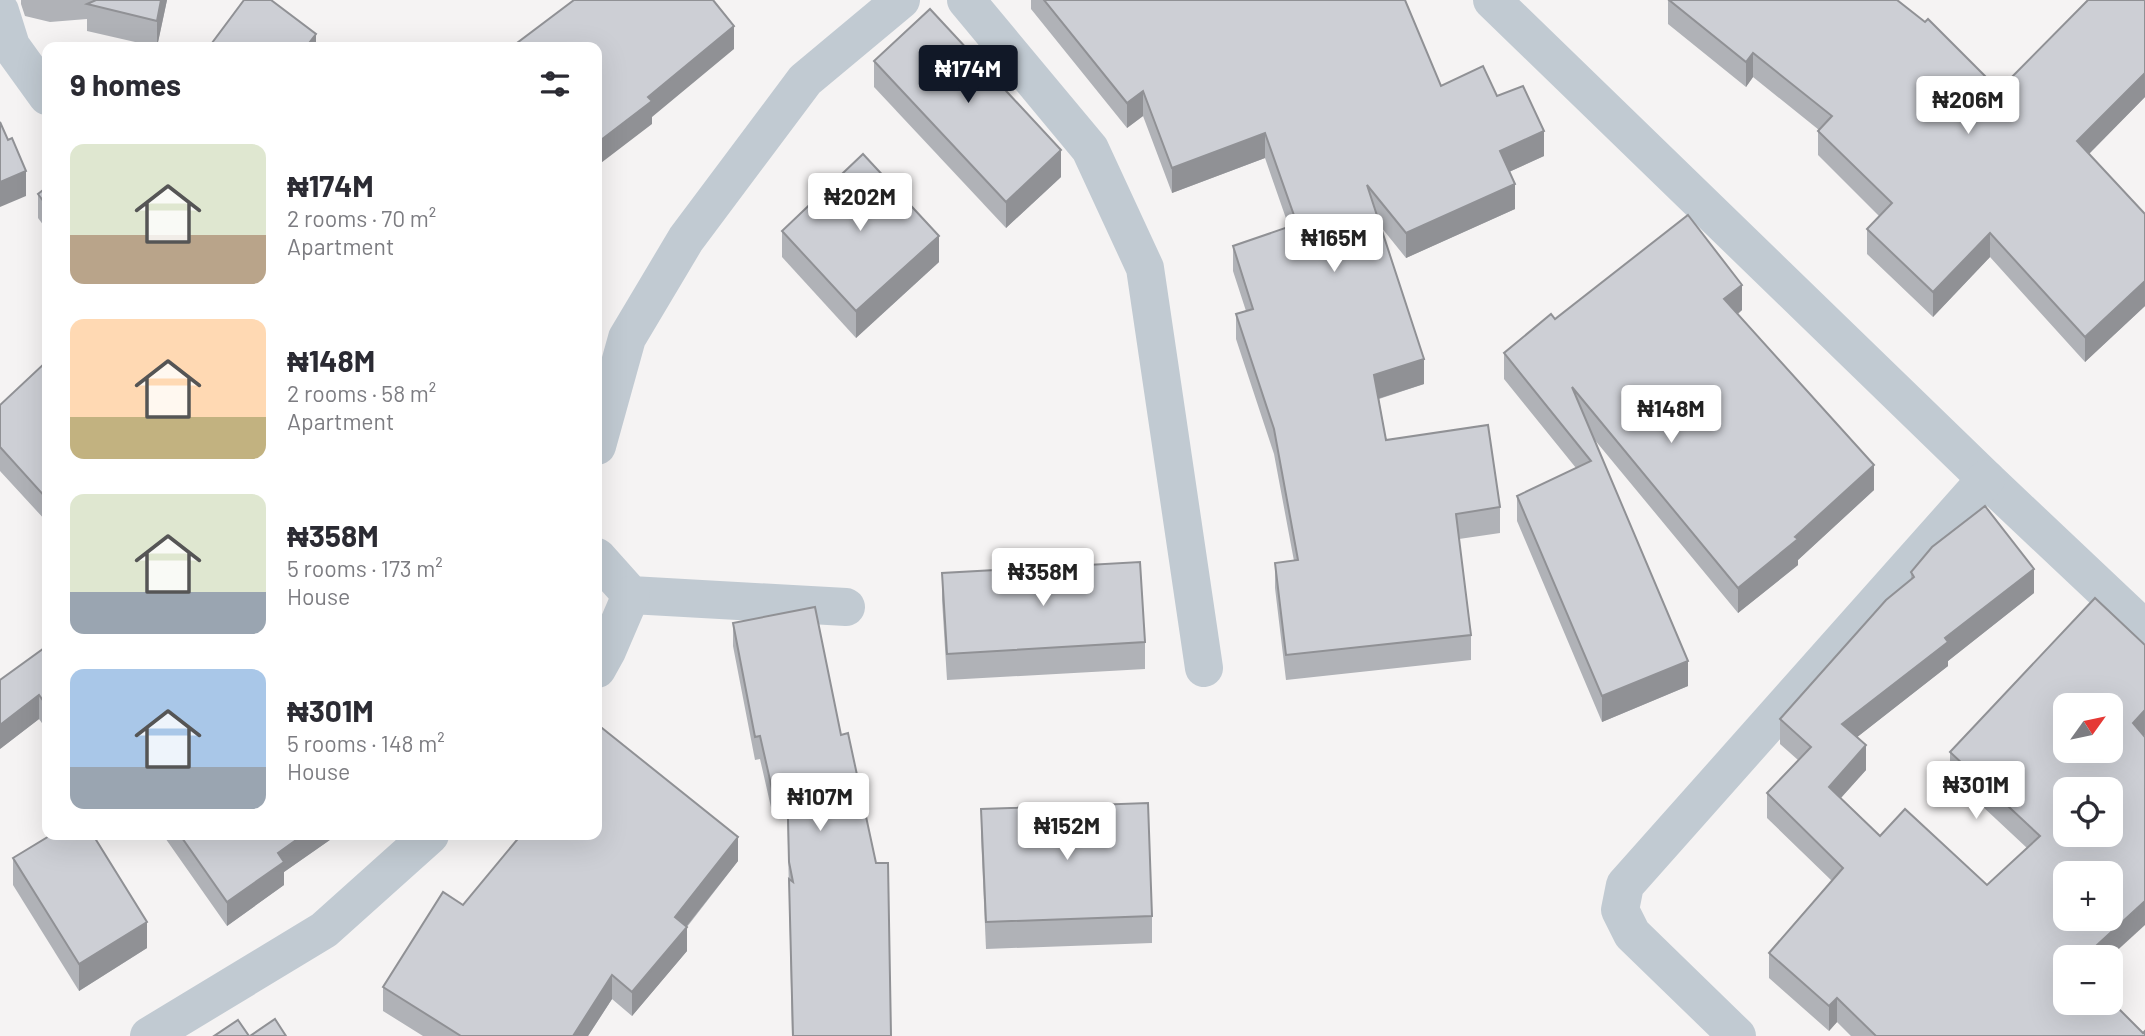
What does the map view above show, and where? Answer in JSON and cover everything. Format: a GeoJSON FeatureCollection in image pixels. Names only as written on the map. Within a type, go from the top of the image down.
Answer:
{"type":"FeatureCollection","features":[{"type":"Feature","properties":{"kind":"street"},"geometry":{"type":"LineString","coordinates":[[602,428],[627,338],[686,239],[805,80],[901,0]]}},
{"type":"Feature","properties":{"kind":"street"},"geometry":{"type":"LineString","coordinates":[[966,0],[1090,149],[1145,268],[1204,668]]}},
{"type":"Feature","properties":{"kind":"street"},"geometry":{"type":"LineString","coordinates":[[1492,0],[1986,479],[2145,629]]}},
{"type":"Feature","properties":{"kind":"street"},"geometry":{"type":"LineString","coordinates":[[4,35],[42,89]]}},
{"type":"Feature","properties":{"kind":"street"},"geometry":{"type":"LineString","coordinates":[[1737,1036],[1632,934],[1620,910],[1625,885],[1986,479]]}},
{"type":"Feature","properties":{"kind":"street"},"geometry":{"type":"LineString","coordinates":[[602,563],[631,595],[846,607]]}},
{"type":"Feature","properties":{"kind":"street"},"geometry":{"type":"LineString","coordinates":[[602,660],[631,595]]}},
{"type":"Feature","properties":{"kind":"street"},"geometry":{"type":"LineString","coordinates":[[149,1036],[324,930],[424,840]]}},
{"type":"Feature","properties":{"kind":"building"},"geometry":{"type":"Polygon","coordinates":[[[96,0],[161,0],[157,21],[87,4],[96,0]]]}},
{"type":"Feature","properties":{"kind":"building"},"geometry":{"type":"Polygon","coordinates":[[[244,0],[271,0],[316,34],[310,42],[213,42],[244,0]]]}},
{"type":"Feature","properties":{"kind":"building"},"geometry":{"type":"Polygon","coordinates":[[[574,0],[713,0],[734,26],[648,97],[652,101],[602,139],[602,42],[518,42],[574,0]]]}},
{"type":"Feature","properties":{"kind":"building"},"geometry":{"type":"Polygon","coordinates":[[[1044,0],[1405,0],[1441,86],[1483,66],[1497,96],[1523,86],[1544,131],[1500,151],[1515,184],[1406,233],[1367,185],[1424,359],[1374,375],[1386,440],[1488,425],[1500,507],[1456,514],[1471,635],[1286,655],[1275,563],[1298,560],[1274,429],[1236,314],[1253,309],[1233,246],[1297,224],[1265,133],[1172,168],[1143,91],[1127,103],[1044,0]]]}},
{"type":"Feature","properties":{"kind":"building"},"geometry":{"type":"Polygon","coordinates":[[[1669,0],[1897,0],[1925,22],[1928,19],[1999,90],[2088,0],[2145,0],[2145,73],[2077,141],[2145,214],[2145,281],[2085,337],[1990,233],[1933,292],[1867,229],[1892,203],[1818,131],[1832,116],[1753,53],[1746,62],[1669,0]]]}},
{"type":"Feature","properties":{"kind":"building"},"geometry":{"type":"Polygon","coordinates":[[[930,9],[1061,150],[1006,202],[874,61],[930,9]]]}},
{"type":"Feature","properties":{"kind":"building"},"geometry":{"type":"Polygon","coordinates":[[[0,122],[8,140],[12,138],[26,171],[0,182],[0,122]]]}},
{"type":"Feature","properties":{"kind":"building"},"geometry":{"type":"Polygon","coordinates":[[[863,154],[939,236],[856,311],[782,231],[863,154]]]}},
{"type":"Feature","properties":{"kind":"building"},"geometry":{"type":"Polygon","coordinates":[[[1688,215],[1742,285],[1724,299],[1874,465],[1795,537],[1798,539],[1738,588],[1572,387],[1688,661],[1602,696],[1517,496],[1591,461],[1504,353],[1551,314],[1555,319],[1688,215]]]}},
{"type":"Feature","properties":{"kind":"building"},"geometry":{"type":"Polygon","coordinates":[[[42,366],[42,493],[0,447],[0,405],[42,366]]]}},
{"type":"Feature","properties":{"kind":"building"},"geometry":{"type":"Polygon","coordinates":[[[1985,506],[2034,569],[1945,638],[1948,642],[1842,724],[1866,745],[1829,787],[1880,836],[1905,809],[1987,885],[2040,836],[1950,752],[2095,598],[2145,645],[2145,710],[2133,723],[2145,737],[2145,901],[2123,921],[2123,861],[2053,861],[2053,931],[2112,931],[2097,945],[2053,945],[2053,1015],[2123,1013],[2143,1033],[2145,1031],[2145,1036],[1876,1036],[1837,998],[1829,1006],[1769,953],[1843,868],[1767,793],[1811,747],[1780,719],[1886,600],[1914,577],[1911,572],[1932,547],[1985,506]]]}},
{"type":"Feature","properties":{"kind":"building"},"geometry":{"type":"Polygon","coordinates":[[[1140,562],[1145,642],[947,654],[942,573],[1140,562]]]}},
{"type":"Feature","properties":{"kind":"building"},"geometry":{"type":"Polygon","coordinates":[[[815,607],[841,735],[848,733],[876,863],[888,863],[891,1036],[793,1036],[789,879],[793,882],[789,862],[787,776],[773,793],[760,736],[755,737],[733,623],[815,607]]]}},
{"type":"Feature","properties":{"kind":"building"},"geometry":{"type":"Polygon","coordinates":[[[42,650],[42,699],[39,695],[0,725],[0,680],[42,650]]]}},
{"type":"Feature","properties":{"kind":"building"},"geometry":{"type":"Polygon","coordinates":[[[602,728],[738,837],[675,917],[687,927],[632,992],[612,975],[573,1036],[461,1036],[383,987],[443,892],[463,905],[517,840],[602,840],[602,728]]]}},
{"type":"Feature","properties":{"kind":"building"},"geometry":{"type":"Polygon","coordinates":[[[1148,803],[1152,916],[986,922],[981,809],[1148,803]]]}},
{"type":"Feature","properties":{"kind":"building"},"geometry":{"type":"Polygon","coordinates":[[[43,840],[96,840],[147,922],[79,964],[13,858],[43,840]]]}},
{"type":"Feature","properties":{"kind":"building"},"geometry":{"type":"Polygon","coordinates":[[[184,840],[296,840],[278,853],[284,862],[227,902],[184,840]]]}},
{"type":"Feature","properties":{"kind":"building"},"geometry":{"type":"Polygon","coordinates":[[[275,1019],[286,1036],[250,1036],[275,1019]]]}},
{"type":"Feature","properties":{"kind":"building"},"geometry":{"type":"Polygon","coordinates":[[[238,1020],[249,1036],[214,1036],[238,1020]]]}}]}
